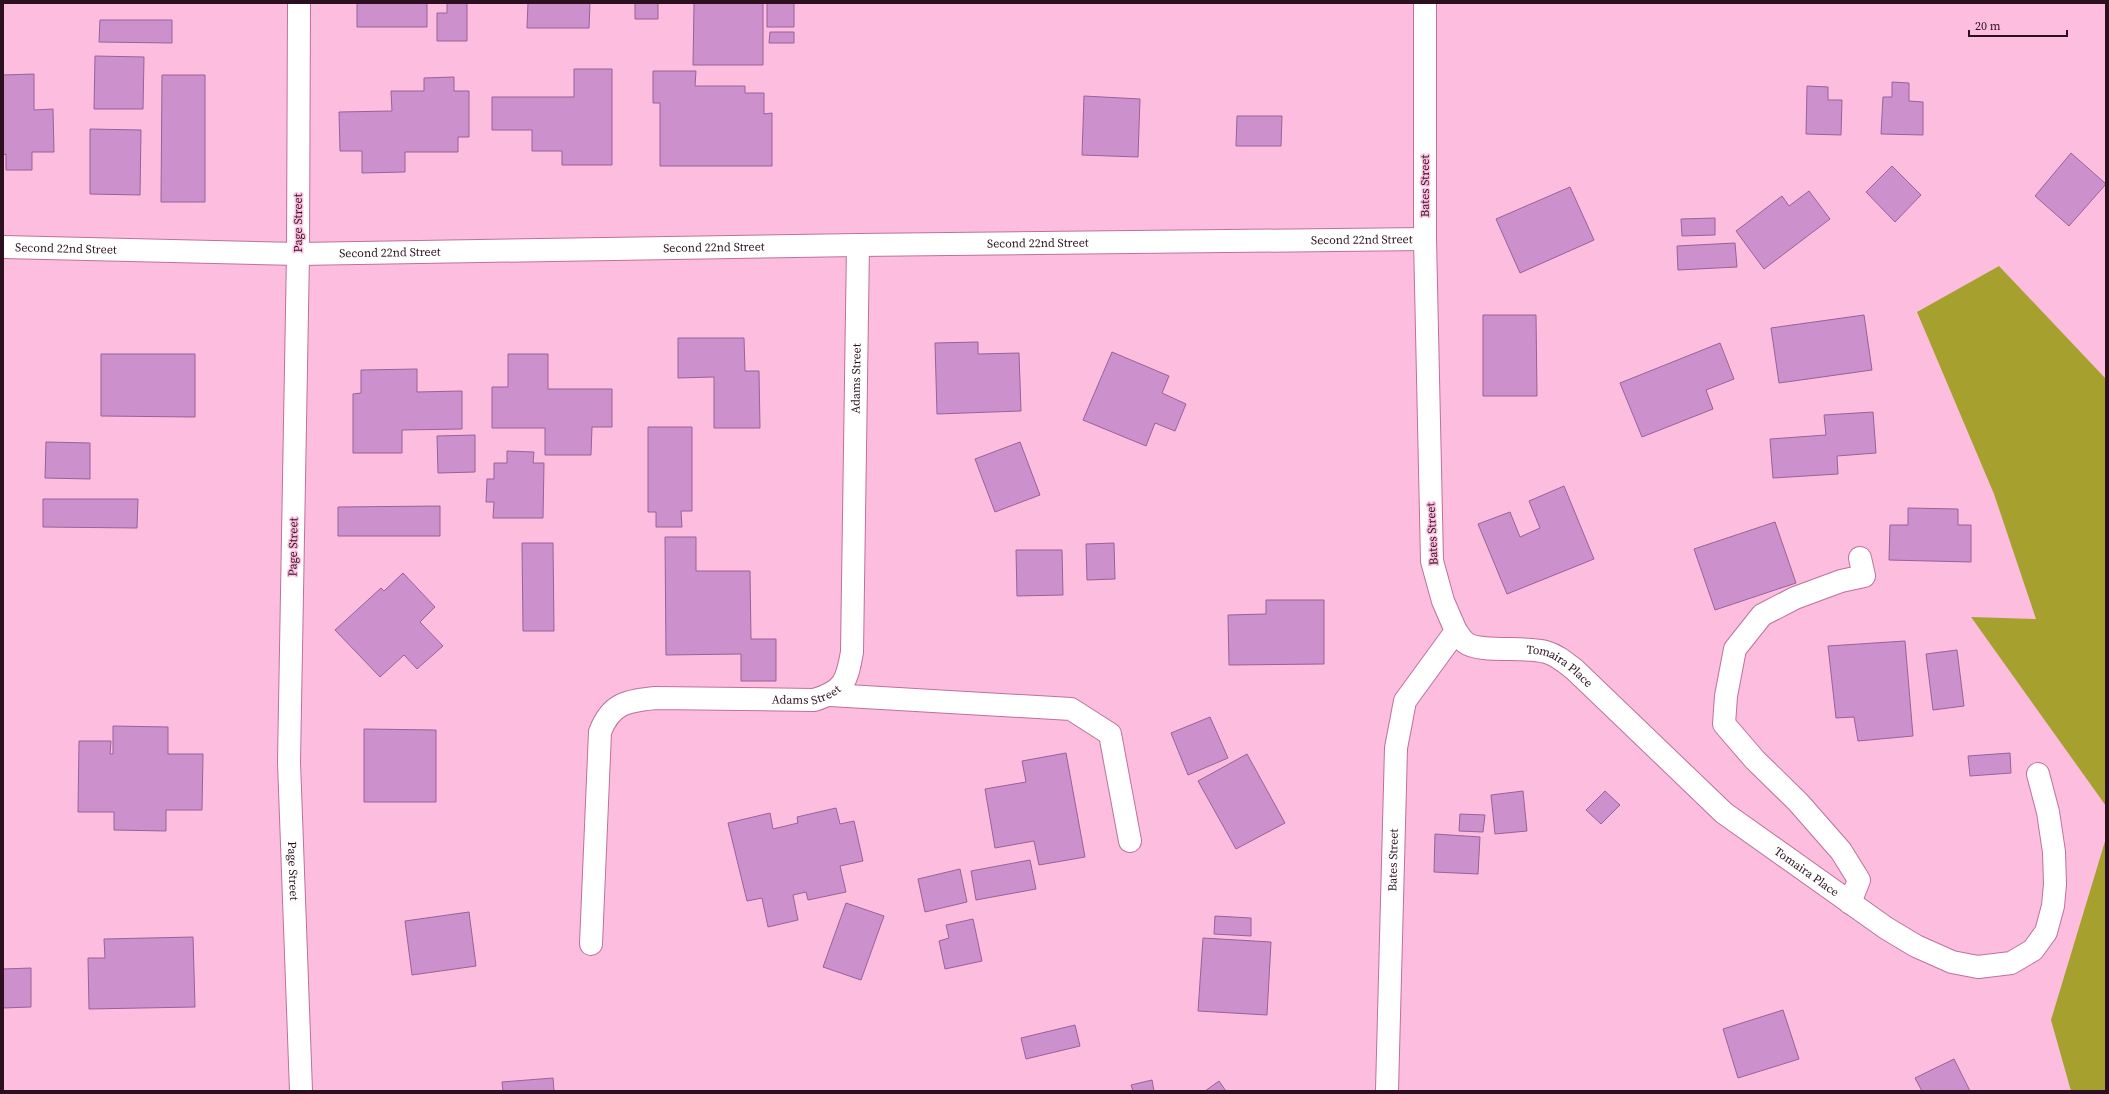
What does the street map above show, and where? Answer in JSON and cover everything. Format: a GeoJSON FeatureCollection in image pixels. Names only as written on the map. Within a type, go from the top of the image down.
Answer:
{"type":"FeatureCollection","features":[{"type":"Feature","properties":{"kind":"street","name":"Page Street"},"geometry":{"type":"LineString","coordinates":[[299,3],[298,254],[289,762],[301,1091]]}},
{"type":"Feature","properties":{"kind":"street","name":"Bates Street"},"geometry":{"type":"LineString","coordinates":[[1387,1091],[1396,748],[1405,701],[1456,631],[1443,601],[1432,561],[1425,239],[1425,3]]}},
{"type":"Feature","properties":{"kind":"street","name":"Second 22nd Street"},"geometry":{"type":"LineString","coordinates":[[3,247],[298,254],[858,245],[1425,239]]}},
{"type":"Feature","properties":{"kind":"street","name":"Adams Street"},"geometry":{"type":"LineString","coordinates":[[591,944],[600,732],[604,721],[611,712],[620,705],[631,701],[655,698],[814,700],[830,695],[840,689],[845,682],[852,652],[858,245]]}},
{"type":"Feature","properties":{"kind":"street"},"geometry":{"type":"LineString","coordinates":[[1850,903],[1858,880],[1841,851],[1798,802],[1755,760],[1724,724],[1726,696],[1735,649],[1762,615],[1795,598],[1842,581],[1864,576],[1860,558]]}},
{"type":"Feature","properties":{"kind":"street","name":"Tomaira Place"},"geometry":{"type":"LineString","coordinates":[[1456,631],[1467,644],[1480,647],[1530,649],[1546,652],[1560,658],[1575,670],[1724,813],[1886,928],[1916,946],[1952,962],[1978,967],[2011,963],[2033,950],[2046,932],[2053,906],[2055,884],[2054,852],[2048,812],[2038,774]]}},
{"type":"Feature","properties":{"kind":"street"},"geometry":{"type":"LineString","coordinates":[[830,695],[1071,710],[1110,734],[1130,842]]}},
{"type":"Feature","properties":{"kind":"shaded area"},"geometry":{"type":"Polygon","coordinates":[[[1999,266],[2106,379],[2106,806],[1971,617],[2036,619],[1994,494],[1917,312],[1999,266]]]}},
{"type":"Feature","properties":{"kind":"shaded area"},"geometry":{"type":"Polygon","coordinates":[[[2106,838],[2106,1091],[2071,1091],[2051,1020],[2106,838]]]}},
{"type":"Feature","properties":{"kind":"building"},"geometry":{"type":"Polygon","coordinates":[[[357,3],[427,3],[427,27],[357,27],[357,3]]]}},
{"type":"Feature","properties":{"kind":"building"},"geometry":{"type":"Polygon","coordinates":[[[447,3],[467,3],[467,41],[437,41],[437,13],[447,13],[447,3]]]}},
{"type":"Feature","properties":{"kind":"building"},"geometry":{"type":"Polygon","coordinates":[[[528,3],[590,3],[589,28],[527,28],[528,3]]]}},
{"type":"Feature","properties":{"kind":"building"},"geometry":{"type":"Polygon","coordinates":[[[635,3],[658,3],[658,19],[635,19],[635,3]]]}},
{"type":"Feature","properties":{"kind":"building"},"geometry":{"type":"Polygon","coordinates":[[[694,3],[763,3],[763,65],[693,65],[694,3]]]}},
{"type":"Feature","properties":{"kind":"building"},"geometry":{"type":"Polygon","coordinates":[[[767,3],[794,3],[794,27],[767,27],[767,3]]]}},
{"type":"Feature","properties":{"kind":"building"},"geometry":{"type":"Polygon","coordinates":[[[100,20],[172,20],[172,43],[99,42],[100,20]]]}},
{"type":"Feature","properties":{"kind":"building"},"geometry":{"type":"Polygon","coordinates":[[[770,32],[794,32],[794,43],[769,43],[770,32]]]}},
{"type":"Feature","properties":{"kind":"building"},"geometry":{"type":"Polygon","coordinates":[[[95,56],[144,57],[143,109],[94,109],[95,56]]]}},
{"type":"Feature","properties":{"kind":"building"},"geometry":{"type":"Polygon","coordinates":[[[574,69],[612,69],[612,165],[562,165],[562,151],[532,151],[532,130],[492,130],[492,97],[574,97],[574,69]]]}},
{"type":"Feature","properties":{"kind":"building"},"geometry":{"type":"Polygon","coordinates":[[[653,71],[696,71],[695,86],[745,86],[745,93],[764,93],[764,114],[772,113],[772,166],[660,166],[660,103],[653,103],[653,71]]]}},
{"type":"Feature","properties":{"kind":"building"},"geometry":{"type":"Polygon","coordinates":[[[34,74],[34,110],[53,109],[54,152],[32,152],[32,170],[6,170],[6,154],[3,155],[3,75],[34,74]]]}},
{"type":"Feature","properties":{"kind":"building"},"geometry":{"type":"Polygon","coordinates":[[[162,75],[205,75],[205,202],[161,202],[162,75]]]}},
{"type":"Feature","properties":{"kind":"building"},"geometry":{"type":"Polygon","coordinates":[[[454,77],[454,91],[469,91],[469,137],[458,137],[458,152],[405,152],[405,172],[362,173],[362,151],[340,151],[339,112],[392,111],[391,91],[424,91],[424,78],[454,77]]]}},
{"type":"Feature","properties":{"kind":"building"},"geometry":{"type":"Polygon","coordinates":[[[1892,82],[1909,83],[1909,101],[1923,102],[1923,135],[1881,134],[1883,97],[1892,97],[1892,82]]]}},
{"type":"Feature","properties":{"kind":"building"},"geometry":{"type":"Polygon","coordinates":[[[1807,86],[1828,87],[1828,100],[1842,100],[1841,135],[1806,134],[1807,86]]]}},
{"type":"Feature","properties":{"kind":"building"},"geometry":{"type":"Polygon","coordinates":[[[1084,96],[1140,99],[1138,157],[1082,155],[1084,96]]]}},
{"type":"Feature","properties":{"kind":"building"},"geometry":{"type":"Polygon","coordinates":[[[1237,116],[1282,116],[1281,146],[1236,146],[1237,116]]]}},
{"type":"Feature","properties":{"kind":"building"},"geometry":{"type":"Polygon","coordinates":[[[90,129],[141,130],[140,195],[90,194],[90,129]]]}},
{"type":"Feature","properties":{"kind":"building"},"geometry":{"type":"Polygon","coordinates":[[[2071,153],[2106,184],[2069,226],[2035,196],[2071,153]]]}},
{"type":"Feature","properties":{"kind":"building"},"geometry":{"type":"Polygon","coordinates":[[[1892,166],[1921,195],[1895,222],[1866,192],[1892,166]]]}},
{"type":"Feature","properties":{"kind":"building"},"geometry":{"type":"Polygon","coordinates":[[[1570,187],[1594,240],[1520,273],[1496,219],[1570,187]]]}},
{"type":"Feature","properties":{"kind":"building"},"geometry":{"type":"Polygon","coordinates":[[[1809,191],[1830,219],[1764,269],[1736,231],[1782,196],[1789,206],[1809,191]]]}},
{"type":"Feature","properties":{"kind":"building"},"geometry":{"type":"Polygon","coordinates":[[[1715,218],[1715,235],[1682,236],[1681,219],[1715,218]]]}},
{"type":"Feature","properties":{"kind":"building"},"geometry":{"type":"Polygon","coordinates":[[[1735,243],[1737,267],[1678,270],[1677,246],[1735,243]]]}},
{"type":"Feature","properties":{"kind":"building"},"geometry":{"type":"Polygon","coordinates":[[[1483,315],[1536,315],[1537,396],[1483,396],[1483,315]]]}},
{"type":"Feature","properties":{"kind":"building"},"geometry":{"type":"Polygon","coordinates":[[[1864,315],[1872,370],[1779,383],[1771,328],[1864,315]]]}},
{"type":"Feature","properties":{"kind":"building"},"geometry":{"type":"Polygon","coordinates":[[[678,338],[744,338],[745,371],[759,371],[760,428],[714,428],[714,377],[678,378],[678,338]]]}},
{"type":"Feature","properties":{"kind":"building"},"geometry":{"type":"Polygon","coordinates":[[[978,342],[978,354],[1019,353],[1021,411],[937,414],[935,343],[978,342]]]}},
{"type":"Feature","properties":{"kind":"building"},"geometry":{"type":"Polygon","coordinates":[[[1720,343],[1734,379],[1706,390],[1713,409],[1642,437],[1620,383],[1720,343]]]}},
{"type":"Feature","properties":{"kind":"building"},"geometry":{"type":"Polygon","coordinates":[[[1112,352],[1169,376],[1162,393],[1186,404],[1175,431],[1155,423],[1146,446],[1083,420],[1112,352]]]}},
{"type":"Feature","properties":{"kind":"building"},"geometry":{"type":"Polygon","coordinates":[[[101,354],[195,354],[195,417],[101,416],[101,354]]]}},
{"type":"Feature","properties":{"kind":"building"},"geometry":{"type":"Polygon","coordinates":[[[508,354],[548,354],[548,389],[612,389],[612,427],[592,427],[591,455],[545,455],[545,428],[492,428],[492,387],[508,387],[508,354]]]}},
{"type":"Feature","properties":{"kind":"building"},"geometry":{"type":"Polygon","coordinates":[[[417,369],[417,392],[462,391],[462,429],[402,430],[402,453],[353,453],[353,394],[361,393],[361,370],[417,369]]]}},
{"type":"Feature","properties":{"kind":"building"},"geometry":{"type":"Polygon","coordinates":[[[1873,412],[1876,453],[1837,456],[1838,474],[1773,478],[1770,439],[1826,435],[1824,415],[1873,412]]]}},
{"type":"Feature","properties":{"kind":"building"},"geometry":{"type":"Polygon","coordinates":[[[648,427],[692,427],[692,511],[681,511],[682,527],[656,527],[656,512],[648,512],[648,427]]]}},
{"type":"Feature","properties":{"kind":"building"},"geometry":{"type":"Polygon","coordinates":[[[475,435],[475,472],[438,473],[437,436],[475,435]]]}},
{"type":"Feature","properties":{"kind":"building"},"geometry":{"type":"Polygon","coordinates":[[[46,442],[90,443],[90,479],[45,478],[46,442]]]}},
{"type":"Feature","properties":{"kind":"building"},"geometry":{"type":"Polygon","coordinates":[[[1020,442],[1040,495],[995,512],[975,459],[1020,442]]]}},
{"type":"Feature","properties":{"kind":"building"},"geometry":{"type":"Polygon","coordinates":[[[507,451],[534,452],[533,463],[544,463],[543,518],[493,518],[494,502],[486,502],[487,479],[494,479],[494,463],[507,463],[507,451]]]}},
{"type":"Feature","properties":{"kind":"building"},"geometry":{"type":"Polygon","coordinates":[[[1564,486],[1594,559],[1507,594],[1478,524],[1510,512],[1520,537],[1540,528],[1529,501],[1564,486]]]}},
{"type":"Feature","properties":{"kind":"building"},"geometry":{"type":"Polygon","coordinates":[[[43,499],[138,499],[137,528],[43,527],[43,499]]]}},
{"type":"Feature","properties":{"kind":"building"},"geometry":{"type":"Polygon","coordinates":[[[440,506],[440,536],[338,536],[338,507],[440,506]]]}},
{"type":"Feature","properties":{"kind":"building"},"geometry":{"type":"Polygon","coordinates":[[[1908,508],[1958,509],[1958,525],[1971,525],[1971,562],[1889,560],[1890,525],[1908,525],[1908,508]]]}},
{"type":"Feature","properties":{"kind":"building"},"geometry":{"type":"Polygon","coordinates":[[[1775,522],[1796,583],[1715,610],[1694,549],[1775,522]]]}},
{"type":"Feature","properties":{"kind":"building"},"geometry":{"type":"Polygon","coordinates":[[[665,537],[696,537],[696,571],[750,571],[751,639],[776,639],[776,681],[741,681],[741,654],[666,655],[665,537]]]}},
{"type":"Feature","properties":{"kind":"building"},"geometry":{"type":"Polygon","coordinates":[[[522,543],[553,543],[554,631],[523,631],[522,543]]]}},
{"type":"Feature","properties":{"kind":"building"},"geometry":{"type":"Polygon","coordinates":[[[1114,543],[1115,579],[1087,580],[1086,544],[1114,543]]]}},
{"type":"Feature","properties":{"kind":"building"},"geometry":{"type":"Polygon","coordinates":[[[1016,550],[1062,550],[1063,595],[1017,596],[1016,550]]]}},
{"type":"Feature","properties":{"kind":"building"},"geometry":{"type":"Polygon","coordinates":[[[403,573],[435,607],[420,622],[443,646],[417,669],[404,655],[380,677],[335,630],[381,588],[384,591],[403,573]]]}},
{"type":"Feature","properties":{"kind":"building"},"geometry":{"type":"Polygon","coordinates":[[[1266,600],[1324,600],[1324,664],[1229,665],[1228,615],[1266,614],[1266,600]]]}},
{"type":"Feature","properties":{"kind":"building"},"geometry":{"type":"Polygon","coordinates":[[[1905,641],[1913,736],[1858,741],[1854,717],[1836,718],[1828,646],[1905,641]]]}},
{"type":"Feature","properties":{"kind":"building"},"geometry":{"type":"Polygon","coordinates":[[[1957,650],[1964,706],[1933,710],[1926,654],[1957,650]]]}},
{"type":"Feature","properties":{"kind":"building"},"geometry":{"type":"Polygon","coordinates":[[[1210,717],[1228,758],[1188,775],[1171,733],[1210,717]]]}},
{"type":"Feature","properties":{"kind":"building"},"geometry":{"type":"Polygon","coordinates":[[[113,726],[168,727],[168,754],[203,754],[202,810],[166,810],[166,831],[114,830],[114,812],[78,812],[79,741],[111,741],[110,754],[113,754],[113,726]]]}},
{"type":"Feature","properties":{"kind":"building"},"geometry":{"type":"Polygon","coordinates":[[[364,729],[436,730],[436,802],[364,802],[364,729]]]}},
{"type":"Feature","properties":{"kind":"building"},"geometry":{"type":"Polygon","coordinates":[[[1066,753],[1085,857],[1039,865],[1034,841],[995,848],[985,789],[1026,782],[1022,761],[1066,753]]]}},
{"type":"Feature","properties":{"kind":"building"},"geometry":{"type":"Polygon","coordinates":[[[2010,753],[2011,773],[1970,776],[1968,756],[2010,753]]]}},
{"type":"Feature","properties":{"kind":"building"},"geometry":{"type":"Polygon","coordinates":[[[1247,754],[1285,823],[1236,849],[1198,781],[1247,754]]]}},
{"type":"Feature","properties":{"kind":"building"},"geometry":{"type":"Polygon","coordinates":[[[1523,791],[1527,831],[1495,834],[1491,795],[1523,791]]]}},
{"type":"Feature","properties":{"kind":"building"},"geometry":{"type":"Polygon","coordinates":[[[1605,791],[1620,805],[1601,824],[1586,810],[1605,791]]]}},
{"type":"Feature","properties":{"kind":"building"},"geometry":{"type":"Polygon","coordinates":[[[836,808],[840,824],[854,821],[863,861],[840,866],[846,892],[808,900],[806,892],[793,895],[798,920],[768,927],[762,898],[747,901],[728,823],[770,813],[773,829],[798,823],[797,817],[836,808]]]}},
{"type":"Feature","properties":{"kind":"building"},"geometry":{"type":"Polygon","coordinates":[[[1460,814],[1485,815],[1483,832],[1459,831],[1460,814]]]}},
{"type":"Feature","properties":{"kind":"building"},"geometry":{"type":"Polygon","coordinates":[[[1435,834],[1480,837],[1478,874],[1434,872],[1435,834]]]}},
{"type":"Feature","properties":{"kind":"building"},"geometry":{"type":"Polygon","coordinates":[[[1030,860],[1036,889],[976,900],[971,871],[1030,860]]]}},
{"type":"Feature","properties":{"kind":"building"},"geometry":{"type":"Polygon","coordinates":[[[960,869],[967,902],[925,912],[918,879],[960,869]]]}},
{"type":"Feature","properties":{"kind":"building"},"geometry":{"type":"Polygon","coordinates":[[[846,903],[884,916],[861,980],[823,967],[846,903]]]}},
{"type":"Feature","properties":{"kind":"building"},"geometry":{"type":"Polygon","coordinates":[[[469,912],[476,966],[412,975],[405,921],[469,912]]]}},
{"type":"Feature","properties":{"kind":"building"},"geometry":{"type":"Polygon","coordinates":[[[1215,916],[1251,918],[1251,936],[1214,934],[1215,916]]]}},
{"type":"Feature","properties":{"kind":"building"},"geometry":{"type":"Polygon","coordinates":[[[973,919],[982,961],[945,969],[939,941],[949,938],[946,925],[973,919]]]}},
{"type":"Feature","properties":{"kind":"building"},"geometry":{"type":"Polygon","coordinates":[[[193,937],[195,1007],[89,1009],[88,958],[105,958],[104,939],[193,937]]]}},
{"type":"Feature","properties":{"kind":"building"},"geometry":{"type":"Polygon","coordinates":[[[1203,938],[1271,942],[1267,1015],[1198,1011],[1203,938]]]}},
{"type":"Feature","properties":{"kind":"building"},"geometry":{"type":"Polygon","coordinates":[[[31,968],[31,1007],[3,1008],[3,969],[31,968]]]}},
{"type":"Feature","properties":{"kind":"building"},"geometry":{"type":"Polygon","coordinates":[[[1783,1010],[1799,1059],[1738,1078],[1723,1029],[1783,1010]]]}},
{"type":"Feature","properties":{"kind":"building"},"geometry":{"type":"Polygon","coordinates":[[[1075,1025],[1080,1046],[1026,1059],[1021,1038],[1075,1025]]]}},
{"type":"Feature","properties":{"kind":"building"},"geometry":{"type":"Polygon","coordinates":[[[1954,1059],[1970,1091],[1922,1091],[1915,1078],[1954,1059]]]}},
{"type":"Feature","properties":{"kind":"building"},"geometry":{"type":"Polygon","coordinates":[[[553,1078],[554,1091],[503,1091],[502,1082],[553,1078]]]}},
{"type":"Feature","properties":{"kind":"building"},"geometry":{"type":"Polygon","coordinates":[[[1152,1080],[1154,1091],[1133,1091],[1131,1085],[1152,1080]]]}},
{"type":"Feature","properties":{"kind":"building"},"geometry":{"type":"Polygon","coordinates":[[[1219,1081],[1226,1091],[1205,1091],[1219,1081]]]}}]}
